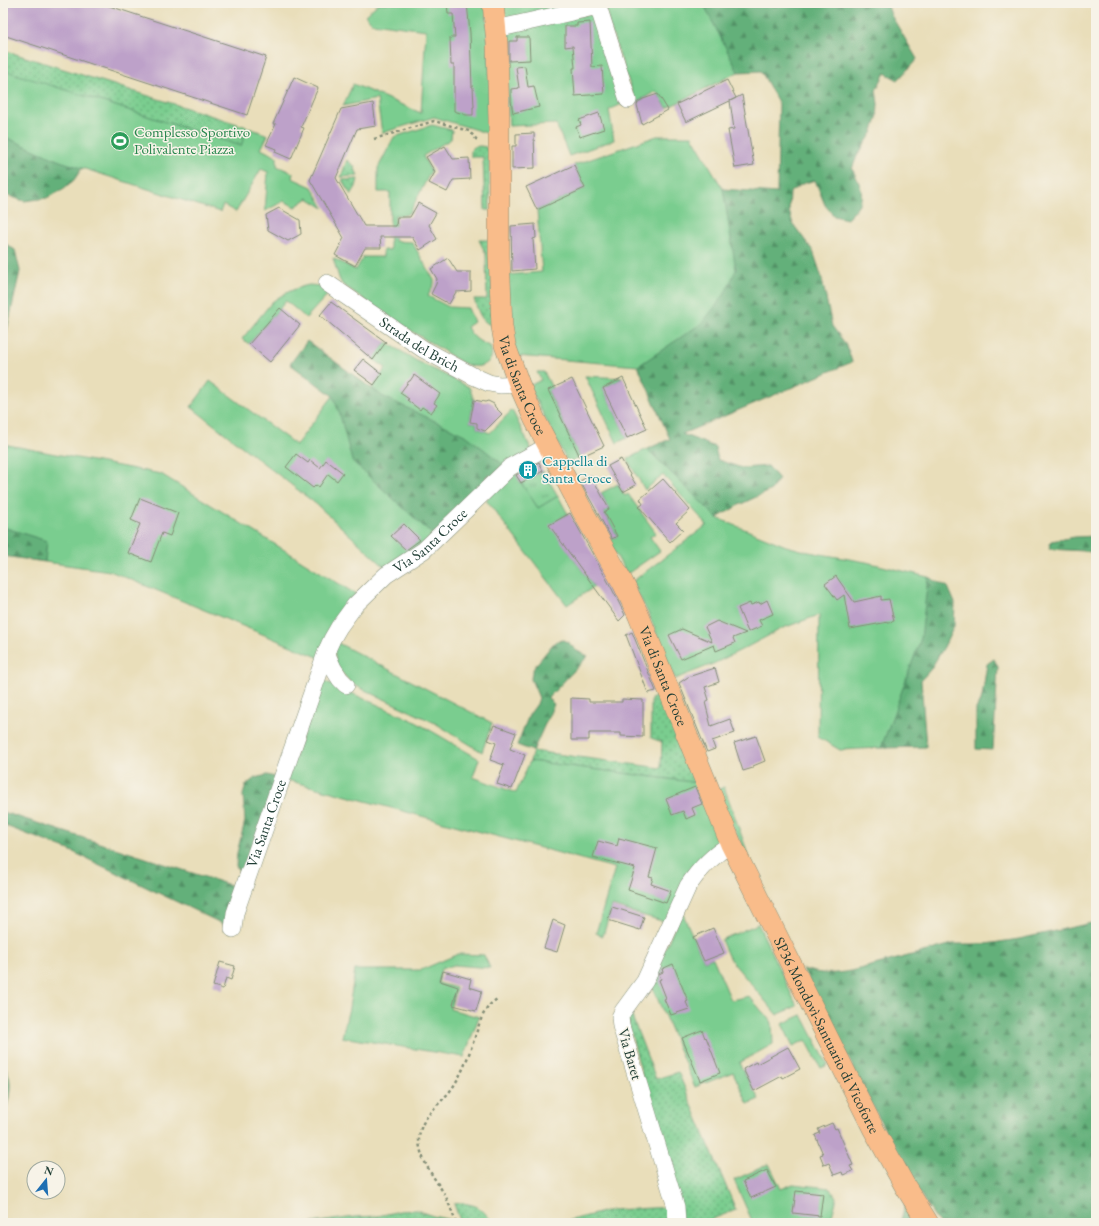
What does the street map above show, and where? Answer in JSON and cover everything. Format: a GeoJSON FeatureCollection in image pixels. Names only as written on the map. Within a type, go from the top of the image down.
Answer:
{"type":"FeatureCollection","features":[{"type":"Feature","properties":{"kind":"main road","name":"Via di Santa Croce"},"geometry":{"type":"LineString","coordinates":[[493,3],[496,29],[499,120],[499,246],[503,332],[505,345],[519,384],[548,446],[623,583],[638,614],[731,844]]}},
{"type":"Feature","properties":{"kind":"main road","name":"SP36 Mondovì-Santuario di Vicoforte"},"geometry":{"type":"LineString","coordinates":[[731,844],[874,1130],[905,1186],[928,1223]]}},
{"type":"Feature","properties":{"kind":"street"},"geometry":{"type":"LineString","coordinates":[[496,29],[598,6],[628,100]]}},
{"type":"Feature","properties":{"kind":"street","name":"Strada del Brich"},"geometry":{"type":"LineString","coordinates":[[327,284],[423,349],[465,372],[494,384],[506,386],[519,384]]}},
{"type":"Feature","properties":{"kind":"street","name":"Via Santa Croce"},"geometry":{"type":"LineString","coordinates":[[232,929],[235,913],[327,650],[344,619],[365,594],[382,579],[424,550],[510,467],[548,446]]}},
{"type":"Feature","properties":{"kind":"street"},"geometry":{"type":"LineString","coordinates":[[327,650],[328,657],[333,668],[346,685]]}},
{"type":"Feature","properties":{"kind":"street","name":"Via Baret"},"geometry":{"type":"LineString","coordinates":[[677,1223],[676,1207],[621,1026],[620,1016],[645,981],[688,886],[697,873],[716,853],[731,844]]}},
{"type":"Feature","properties":{"kind":"path"},"geometry":{"type":"LineString","coordinates":[[374,139],[434,120],[469,131],[477,140]]}},
{"type":"Feature","properties":{"kind":"path"},"geometry":{"type":"LineString","coordinates":[[456,1223],[447,1200],[425,1162],[420,1144],[421,1126],[426,1117],[456,1083],[467,1060],[483,1015],[490,1004],[498,998]]}},
{"type":"Feature","properties":{"kind":"green space"},"geometry":{"type":"Polygon","coordinates":[[[379,3],[486,3],[493,135],[434,117],[382,133],[377,99],[343,106],[353,84],[421,113],[426,30],[372,23],[365,15],[379,3]]]}},
{"type":"Feature","properties":{"kind":"green space"},"geometry":{"type":"Polygon","coordinates":[[[502,3],[589,3],[503,23],[502,3]]]}},
{"type":"Feature","properties":{"kind":"green space"},"geometry":{"type":"Polygon","coordinates":[[[605,3],[703,3],[738,72],[667,108],[656,91],[636,103],[609,24],[605,3]]]}},
{"type":"Feature","properties":{"kind":"green space"},"geometry":{"type":"Polygon","coordinates":[[[703,3],[887,3],[891,15],[917,59],[898,80],[885,73],[876,90],[878,104],[877,119],[872,133],[857,156],[852,169],[859,184],[862,196],[858,207],[853,213],[847,219],[834,216],[825,205],[815,180],[802,184],[790,192],[789,211],[793,224],[813,251],[821,275],[832,326],[844,342],[852,362],[682,434],[715,447],[718,460],[742,468],[768,466],[779,479],[771,490],[739,505],[717,518],[647,449],[670,439],[638,366],[702,323],[736,270],[723,189],[777,193],[779,104],[761,71],[738,72],[703,3]]]}},
{"type":"Feature","properties":{"kind":"green space"},"geometry":{"type":"Polygon","coordinates":[[[594,13],[622,104],[609,110],[614,140],[569,156],[556,124],[509,126],[504,32],[594,13]]]}},
{"type":"Feature","properties":{"kind":"green space"},"geometry":{"type":"Polygon","coordinates":[[[3,50],[247,127],[241,146],[81,95],[60,161],[3,136],[3,50]]]}},
{"type":"Feature","properties":{"kind":"green space","name":"Complesso Sportivo Polivalente Piazza"},"geometry":{"type":"Polygon","coordinates":[[[3,70],[241,146],[247,127],[268,135],[261,149],[277,157],[277,166],[293,173],[292,178],[312,187],[324,208],[308,198],[295,207],[284,201],[265,211],[268,172],[261,169],[236,212],[223,205],[220,212],[60,161],[3,136],[3,70]]]}},
{"type":"Feature","properties":{"kind":"green space"},"geometry":{"type":"Polygon","coordinates":[[[432,125],[452,130],[451,139],[423,156],[431,171],[410,212],[406,215],[395,215],[395,241],[412,242],[434,280],[434,284],[428,296],[449,307],[468,308],[474,322],[467,327],[469,331],[479,341],[490,346],[492,354],[490,360],[480,366],[471,366],[459,361],[402,325],[342,284],[333,258],[356,270],[363,257],[383,257],[383,250],[390,250],[390,192],[378,192],[378,168],[394,137],[432,125]]]}},
{"type":"Feature","properties":{"kind":"green space"},"geometry":{"type":"Polygon","coordinates":[[[3,136],[60,161],[82,168],[74,180],[63,189],[47,198],[24,201],[3,194],[3,136]]]}},
{"type":"Feature","properties":{"kind":"green space"},"geometry":{"type":"Polygon","coordinates":[[[657,136],[692,136],[723,189],[736,270],[724,295],[702,323],[638,366],[517,356],[511,343],[506,275],[542,272],[537,210],[585,188],[574,165],[657,136]]]}},
{"type":"Feature","properties":{"kind":"green space"},"geometry":{"type":"Polygon","coordinates":[[[474,147],[486,147],[489,152],[490,210],[485,210],[483,157],[471,157],[471,150],[474,147]]]}},
{"type":"Feature","properties":{"kind":"green space"},"geometry":{"type":"Polygon","coordinates":[[[347,160],[354,166],[358,176],[341,177],[347,160]]]}},
{"type":"Feature","properties":{"kind":"green space"},"geometry":{"type":"Polygon","coordinates":[[[358,179],[356,187],[351,195],[342,180],[358,179]]]}},
{"type":"Feature","properties":{"kind":"green space"},"geometry":{"type":"Polygon","coordinates":[[[479,240],[491,240],[493,326],[482,319],[474,299],[487,299],[486,254],[479,240]]]}},
{"type":"Feature","properties":{"kind":"green space"},"geometry":{"type":"Polygon","coordinates":[[[3,242],[15,250],[20,271],[3,348],[3,242]]]}},
{"type":"Feature","properties":{"kind":"green space"},"geometry":{"type":"Polygon","coordinates":[[[309,285],[321,286],[330,292],[306,318],[286,301],[249,344],[242,339],[272,302],[290,291],[309,285]]]}},
{"type":"Feature","properties":{"kind":"green space"},"geometry":{"type":"Polygon","coordinates":[[[307,341],[382,396],[467,436],[505,466],[434,536],[352,461],[340,415],[333,396],[290,364],[307,341]]]}},
{"type":"Feature","properties":{"kind":"green space"},"geometry":{"type":"Polygon","coordinates":[[[386,342],[417,361],[469,387],[474,400],[470,422],[477,423],[477,428],[490,433],[512,410],[532,451],[505,466],[467,436],[382,396],[372,388],[386,368],[373,359],[386,342]]]}},
{"type":"Feature","properties":{"kind":"green space"},"geometry":{"type":"Polygon","coordinates":[[[537,372],[544,372],[552,388],[548,391],[580,457],[568,463],[529,386],[541,380],[537,372]]]}},
{"type":"Feature","properties":{"kind":"green space"},"geometry":{"type":"Polygon","coordinates":[[[585,376],[623,378],[603,388],[627,438],[617,443],[585,376]]]}},
{"type":"Feature","properties":{"kind":"green space"},"geometry":{"type":"Polygon","coordinates":[[[210,381],[296,445],[333,396],[340,415],[352,461],[434,536],[387,569],[316,504],[191,407],[210,381]]]}},
{"type":"Feature","properties":{"kind":"green space"},"geometry":{"type":"Polygon","coordinates":[[[3,444],[161,474],[359,596],[320,658],[110,571],[45,562],[47,541],[3,527],[3,444]]]}},
{"type":"Feature","properties":{"kind":"green space"},"geometry":{"type":"Polygon","coordinates":[[[647,449],[717,518],[786,546],[809,552],[866,562],[928,577],[921,638],[881,748],[840,750],[818,737],[819,615],[783,628],[713,664],[675,679],[649,615],[632,582],[707,525],[663,475],[645,490],[627,459],[647,449]]]}},
{"type":"Feature","properties":{"kind":"green space"},"geometry":{"type":"Polygon","coordinates":[[[513,469],[538,508],[558,496],[568,514],[550,525],[594,587],[567,605],[486,500],[513,469]]]}},
{"type":"Feature","properties":{"kind":"green space"},"geometry":{"type":"Polygon","coordinates":[[[543,471],[558,496],[538,508],[521,483],[543,471]]]}},
{"type":"Feature","properties":{"kind":"green space"},"geometry":{"type":"Polygon","coordinates":[[[618,484],[625,496],[628,494],[656,533],[650,537],[660,551],[627,574],[608,541],[617,536],[604,512],[609,509],[601,493],[618,484]]]}},
{"type":"Feature","properties":{"kind":"green space"},"geometry":{"type":"Polygon","coordinates":[[[3,527],[47,541],[45,562],[3,556],[3,527]]]}},
{"type":"Feature","properties":{"kind":"green space"},"geometry":{"type":"Polygon","coordinates":[[[1096,536],[1096,553],[1049,549],[1051,541],[1075,537],[1096,536]]]}},
{"type":"Feature","properties":{"kind":"green space"},"geometry":{"type":"Polygon","coordinates":[[[928,577],[948,587],[955,603],[954,626],[944,647],[930,670],[921,680],[926,747],[881,748],[921,638],[928,577]]]}},
{"type":"Feature","properties":{"kind":"green space"},"geometry":{"type":"Polygon","coordinates":[[[563,640],[569,643],[577,651],[588,656],[548,698],[554,704],[533,751],[517,745],[529,715],[537,704],[539,698],[531,679],[532,672],[553,644],[557,641],[563,640]]]}},
{"type":"Feature","properties":{"kind":"green space"},"geometry":{"type":"Polygon","coordinates":[[[334,641],[492,723],[482,752],[435,723],[352,684],[336,666],[334,641]]]}},
{"type":"Feature","properties":{"kind":"green space"},"geometry":{"type":"Polygon","coordinates":[[[994,659],[998,667],[993,750],[976,749],[976,709],[982,697],[987,664],[994,659]]]}},
{"type":"Feature","properties":{"kind":"green space"},"geometry":{"type":"Polygon","coordinates":[[[322,680],[414,721],[435,733],[479,759],[473,777],[516,793],[530,761],[699,783],[723,841],[665,922],[612,906],[603,936],[596,933],[615,868],[287,780],[322,680]]]}},
{"type":"Feature","properties":{"kind":"green space"},"geometry":{"type":"Polygon","coordinates":[[[663,694],[699,783],[530,761],[533,751],[661,768],[662,742],[651,738],[651,699],[663,694]]]}},
{"type":"Feature","properties":{"kind":"green space"},"geometry":{"type":"Polygon","coordinates":[[[267,775],[279,778],[243,878],[236,866],[237,853],[245,821],[243,795],[246,785],[255,778],[267,775]]]}},
{"type":"Feature","properties":{"kind":"green space"},"geometry":{"type":"Polygon","coordinates":[[[724,787],[746,848],[747,855],[715,791],[724,787]]]}},
{"type":"Feature","properties":{"kind":"green space"},"geometry":{"type":"Polygon","coordinates":[[[3,812],[239,888],[225,925],[69,850],[3,825],[3,812]]]}},
{"type":"Feature","properties":{"kind":"green space"},"geometry":{"type":"Polygon","coordinates":[[[682,912],[704,961],[713,958],[731,1000],[749,996],[772,1023],[773,1044],[739,1063],[759,1099],[748,1104],[733,1072],[695,1087],[650,981],[682,912]]]}},
{"type":"Feature","properties":{"kind":"green space"},"geometry":{"type":"Polygon","coordinates":[[[1096,922],[1096,1223],[939,1223],[910,1179],[803,969],[828,973],[852,971],[953,944],[986,944],[1019,939],[1096,922]]]}},
{"type":"Feature","properties":{"kind":"green space"},"geometry":{"type":"Polygon","coordinates":[[[758,924],[797,1006],[777,1015],[729,958],[721,940],[758,924]]]}},
{"type":"Feature","properties":{"kind":"green space"},"geometry":{"type":"Polygon","coordinates":[[[458,954],[484,955],[490,968],[454,965],[441,969],[438,983],[456,988],[450,1009],[479,1017],[464,1057],[342,1037],[349,1008],[355,970],[421,970],[458,954]]]}},
{"type":"Feature","properties":{"kind":"green space"},"geometry":{"type":"Polygon","coordinates":[[[629,1009],[656,1079],[678,1072],[736,1210],[702,1223],[680,1223],[626,1013],[629,1009]]]}},
{"type":"Feature","properties":{"kind":"green space"},"geometry":{"type":"Polygon","coordinates":[[[802,1015],[828,1065],[821,1068],[806,1040],[793,1046],[782,1024],[802,1015]]]}},
{"type":"Feature","properties":{"kind":"green space"},"geometry":{"type":"Polygon","coordinates":[[[3,1065],[7,1070],[9,1077],[10,1091],[3,1119],[3,1065]]]}},
{"type":"Feature","properties":{"kind":"green space"},"geometry":{"type":"Polygon","coordinates":[[[769,1164],[781,1189],[793,1184],[830,1188],[837,1198],[830,1223],[753,1223],[734,1180],[769,1164]]]}},
{"type":"Feature","properties":{"kind":"green space"},"geometry":{"type":"Polygon","coordinates":[[[462,1203],[478,1207],[494,1223],[461,1223],[454,1204],[462,1203]]]}},
{"type":"Feature","properties":{"kind":"green space"},"geometry":{"type":"Polygon","coordinates":[[[905,1205],[918,1223],[900,1223],[905,1205]]]}},
{"type":"Feature","properties":{"kind":"green space"},"geometry":{"type":"Polygon","coordinates":[[[673,1207],[674,1223],[559,1223],[611,1210],[673,1207]]]}},
{"type":"Feature","properties":{"kind":"green space"},"geometry":{"type":"Polygon","coordinates":[[[416,1210],[451,1220],[452,1223],[311,1223],[355,1217],[378,1216],[400,1211],[416,1210]]]}},
{"type":"Feature","properties":{"kind":"building"},"geometry":{"type":"Polygon","coordinates":[[[3,3],[100,3],[266,57],[247,115],[3,35],[3,3]]]}},
{"type":"Feature","properties":{"kind":"building"},"geometry":{"type":"Polygon","coordinates":[[[447,3],[467,3],[473,87],[473,115],[466,115],[454,111],[454,65],[451,65],[450,37],[455,37],[453,14],[448,14],[447,3]]]}},
{"type":"Feature","properties":{"kind":"building"},"geometry":{"type":"Polygon","coordinates":[[[590,22],[592,67],[602,66],[604,94],[575,96],[573,46],[565,47],[565,26],[577,26],[577,23],[590,22]]]}},
{"type":"Feature","properties":{"kind":"building"},"geometry":{"type":"Polygon","coordinates":[[[517,37],[529,37],[530,60],[509,61],[509,41],[517,41],[517,37]]]}},
{"type":"Feature","properties":{"kind":"building"},"geometry":{"type":"Polygon","coordinates":[[[525,66],[528,87],[534,86],[539,107],[513,113],[511,89],[519,88],[516,67],[525,66]]]}},
{"type":"Feature","properties":{"kind":"building"},"geometry":{"type":"Polygon","coordinates":[[[294,77],[318,88],[301,127],[304,128],[291,159],[275,152],[276,149],[266,145],[276,124],[273,124],[294,77]]]}},
{"type":"Feature","properties":{"kind":"building"},"geometry":{"type":"Polygon","coordinates":[[[727,80],[736,98],[686,122],[677,104],[727,80]]]}},
{"type":"Feature","properties":{"kind":"building"},"geometry":{"type":"Polygon","coordinates":[[[658,94],[668,110],[642,124],[637,105],[638,102],[658,94]]]}},
{"type":"Feature","properties":{"kind":"building"},"geometry":{"type":"Polygon","coordinates":[[[742,95],[754,165],[735,168],[728,130],[734,129],[730,101],[742,95]]]}},
{"type":"Feature","properties":{"kind":"building"},"geometry":{"type":"Polygon","coordinates":[[[373,103],[376,126],[357,129],[336,178],[364,226],[396,226],[397,217],[410,217],[418,203],[436,213],[429,225],[437,239],[420,250],[412,237],[380,237],[381,248],[365,248],[355,266],[335,255],[344,238],[310,180],[341,109],[373,103]]]}},
{"type":"Feature","properties":{"kind":"building"},"geometry":{"type":"Polygon","coordinates":[[[599,113],[604,129],[580,137],[576,127],[581,125],[579,120],[599,113]]]}},
{"type":"Feature","properties":{"kind":"building"},"geometry":{"type":"Polygon","coordinates":[[[534,133],[535,168],[512,169],[512,146],[516,146],[516,134],[534,133]]]}},
{"type":"Feature","properties":{"kind":"building"},"geometry":{"type":"Polygon","coordinates":[[[445,146],[453,159],[469,158],[470,179],[453,180],[447,192],[429,183],[435,172],[426,157],[445,146]]]}},
{"type":"Feature","properties":{"kind":"building"},"geometry":{"type":"Polygon","coordinates":[[[574,165],[585,188],[537,210],[526,187],[574,165]]]}},
{"type":"Feature","properties":{"kind":"building"},"geometry":{"type":"Polygon","coordinates":[[[279,208],[300,220],[301,234],[288,241],[268,230],[266,215],[279,208]]]}},
{"type":"Feature","properties":{"kind":"building"},"geometry":{"type":"Polygon","coordinates":[[[535,224],[536,238],[533,239],[535,269],[512,271],[511,226],[535,224]]]}},
{"type":"Feature","properties":{"kind":"building"},"geometry":{"type":"Polygon","coordinates":[[[448,258],[457,272],[471,272],[471,291],[456,292],[449,304],[431,294],[437,279],[431,269],[448,258]]]}},
{"type":"Feature","properties":{"kind":"building"},"geometry":{"type":"Polygon","coordinates":[[[331,302],[386,342],[373,360],[320,315],[331,302]]]}},
{"type":"Feature","properties":{"kind":"building"},"geometry":{"type":"Polygon","coordinates":[[[280,308],[300,325],[270,362],[249,344],[280,308]]]}},
{"type":"Feature","properties":{"kind":"building"},"geometry":{"type":"Polygon","coordinates":[[[363,359],[382,374],[374,385],[354,370],[363,359]]]}},
{"type":"Feature","properties":{"kind":"building"},"geometry":{"type":"Polygon","coordinates":[[[414,375],[440,394],[434,403],[437,405],[431,413],[422,407],[420,410],[407,400],[409,399],[400,393],[414,375]]]}},
{"type":"Feature","properties":{"kind":"building"},"geometry":{"type":"Polygon","coordinates":[[[623,378],[647,429],[627,438],[603,388],[623,378]]]}},
{"type":"Feature","properties":{"kind":"building"},"geometry":{"type":"Polygon","coordinates":[[[572,379],[604,446],[580,457],[548,390],[572,379]]]}},
{"type":"Feature","properties":{"kind":"building"},"geometry":{"type":"Polygon","coordinates":[[[474,400],[485,402],[488,401],[494,404],[502,414],[485,431],[477,428],[477,423],[470,422],[474,400]]]}},
{"type":"Feature","properties":{"kind":"building"},"geometry":{"type":"Polygon","coordinates":[[[296,454],[308,463],[310,460],[320,468],[326,460],[343,473],[337,481],[328,474],[319,487],[316,485],[313,488],[286,467],[296,454]]]}},
{"type":"Feature","properties":{"kind":"building"},"geometry":{"type":"Polygon","coordinates":[[[621,459],[636,485],[623,492],[608,466],[621,459]]]}},
{"type":"Feature","properties":{"kind":"building"},"geometry":{"type":"Polygon","coordinates":[[[539,462],[543,471],[521,483],[516,475],[539,462]]]}},
{"type":"Feature","properties":{"kind":"building"},"geometry":{"type":"Polygon","coordinates":[[[591,475],[609,509],[604,512],[617,536],[612,539],[580,481],[591,475]]]}},
{"type":"Feature","properties":{"kind":"building"},"geometry":{"type":"Polygon","coordinates":[[[663,479],[690,510],[676,523],[683,530],[670,542],[639,507],[643,504],[640,499],[663,479]]]}},
{"type":"Feature","properties":{"kind":"building"},"geometry":{"type":"Polygon","coordinates":[[[140,498],[178,513],[170,536],[162,533],[151,562],[128,553],[140,524],[131,520],[140,498]]]}},
{"type":"Feature","properties":{"kind":"building"},"geometry":{"type":"Polygon","coordinates":[[[570,513],[625,615],[619,621],[549,525],[570,513]]]}},
{"type":"Feature","properties":{"kind":"building"},"geometry":{"type":"Polygon","coordinates":[[[404,524],[420,540],[406,550],[391,536],[404,524]]]}},
{"type":"Feature","properties":{"kind":"building"},"geometry":{"type":"Polygon","coordinates":[[[836,576],[854,602],[881,596],[881,600],[889,599],[894,621],[850,629],[844,595],[837,600],[825,584],[836,576]]]}},
{"type":"Feature","properties":{"kind":"building"},"geometry":{"type":"Polygon","coordinates":[[[767,600],[773,614],[759,620],[762,626],[748,632],[738,608],[750,603],[751,605],[759,602],[760,604],[767,600]]]}},
{"type":"Feature","properties":{"kind":"building"},"geometry":{"type":"Polygon","coordinates":[[[717,621],[746,633],[733,638],[735,643],[716,651],[714,645],[681,659],[669,635],[682,629],[712,642],[705,627],[717,621]]]}},
{"type":"Feature","properties":{"kind":"building"},"geometry":{"type":"Polygon","coordinates":[[[632,632],[656,691],[648,693],[626,635],[632,632]]]}},
{"type":"Feature","properties":{"kind":"building"},"geometry":{"type":"Polygon","coordinates":[[[715,668],[719,682],[705,687],[709,700],[705,702],[711,726],[730,719],[735,733],[712,741],[715,749],[707,752],[679,683],[688,677],[715,668]]]}},
{"type":"Feature","properties":{"kind":"building"},"geometry":{"type":"Polygon","coordinates":[[[571,698],[589,699],[589,702],[622,702],[622,699],[643,700],[643,737],[621,736],[621,733],[589,733],[589,740],[571,740],[571,698]]]}},
{"type":"Feature","properties":{"kind":"building"},"geometry":{"type":"Polygon","coordinates":[[[494,725],[516,733],[510,749],[525,755],[512,789],[497,784],[504,765],[490,760],[496,743],[488,740],[494,725]]]}},
{"type":"Feature","properties":{"kind":"building"},"geometry":{"type":"Polygon","coordinates":[[[756,736],[765,761],[753,766],[753,768],[743,771],[734,743],[756,736]]]}},
{"type":"Feature","properties":{"kind":"building"},"geometry":{"type":"Polygon","coordinates":[[[695,787],[702,804],[692,808],[695,815],[686,819],[683,811],[672,815],[666,799],[695,787]]]}},
{"type":"Feature","properties":{"kind":"building"},"geometry":{"type":"Polygon","coordinates":[[[619,838],[657,848],[649,877],[653,878],[651,884],[671,891],[666,903],[628,890],[635,868],[593,857],[598,841],[617,846],[619,838]]]}},
{"type":"Feature","properties":{"kind":"building"},"geometry":{"type":"Polygon","coordinates":[[[612,907],[644,917],[640,930],[608,920],[612,907]]]}},
{"type":"Feature","properties":{"kind":"building"},"geometry":{"type":"Polygon","coordinates":[[[553,920],[565,925],[557,952],[544,948],[553,920]]]}},
{"type":"Feature","properties":{"kind":"building"},"geometry":{"type":"Polygon","coordinates":[[[713,928],[724,953],[704,961],[693,937],[713,928]]]}},
{"type":"Feature","properties":{"kind":"building"},"geometry":{"type":"Polygon","coordinates":[[[220,962],[235,966],[231,980],[226,978],[223,989],[213,986],[220,962]]]}},
{"type":"Feature","properties":{"kind":"building"},"geometry":{"type":"Polygon","coordinates":[[[673,964],[688,1001],[686,1002],[689,1009],[671,1015],[664,999],[666,998],[659,980],[661,979],[659,974],[663,972],[662,969],[673,964]]]}},
{"type":"Feature","properties":{"kind":"building"},"geometry":{"type":"Polygon","coordinates":[[[443,971],[471,979],[469,987],[482,991],[476,1011],[453,1005],[458,987],[440,981],[443,971]]]}},
{"type":"Feature","properties":{"kind":"building"},"geometry":{"type":"Polygon","coordinates":[[[702,1030],[720,1073],[700,1081],[682,1038],[702,1030]]]}},
{"type":"Feature","properties":{"kind":"building"},"geometry":{"type":"Polygon","coordinates":[[[788,1047],[800,1069],[783,1078],[782,1076],[754,1091],[743,1069],[756,1062],[757,1064],[788,1047]]]}},
{"type":"Feature","properties":{"kind":"building"},"geometry":{"type":"Polygon","coordinates":[[[832,1123],[835,1129],[837,1128],[853,1165],[850,1166],[853,1171],[843,1175],[842,1172],[834,1175],[829,1163],[824,1165],[820,1155],[823,1154],[815,1135],[820,1133],[818,1129],[832,1123]]]}},
{"type":"Feature","properties":{"kind":"building"},"geometry":{"type":"Polygon","coordinates":[[[767,1170],[776,1187],[751,1198],[743,1181],[767,1170]]]}},
{"type":"Feature","properties":{"kind":"building"},"geometry":{"type":"Polygon","coordinates":[[[796,1191],[823,1194],[820,1216],[793,1213],[796,1191]]]}},
{"type":"Feature","properties":{"kind":"place","name":"Complesso Sportivo Polivalente Piazza"},"geometry":{"type":"Point","coordinates":[120,141]}},
{"type":"Feature","properties":{"kind":"place","name":"Cappella di Santa Croce"},"geometry":{"type":"Point","coordinates":[528,470]}}]}
